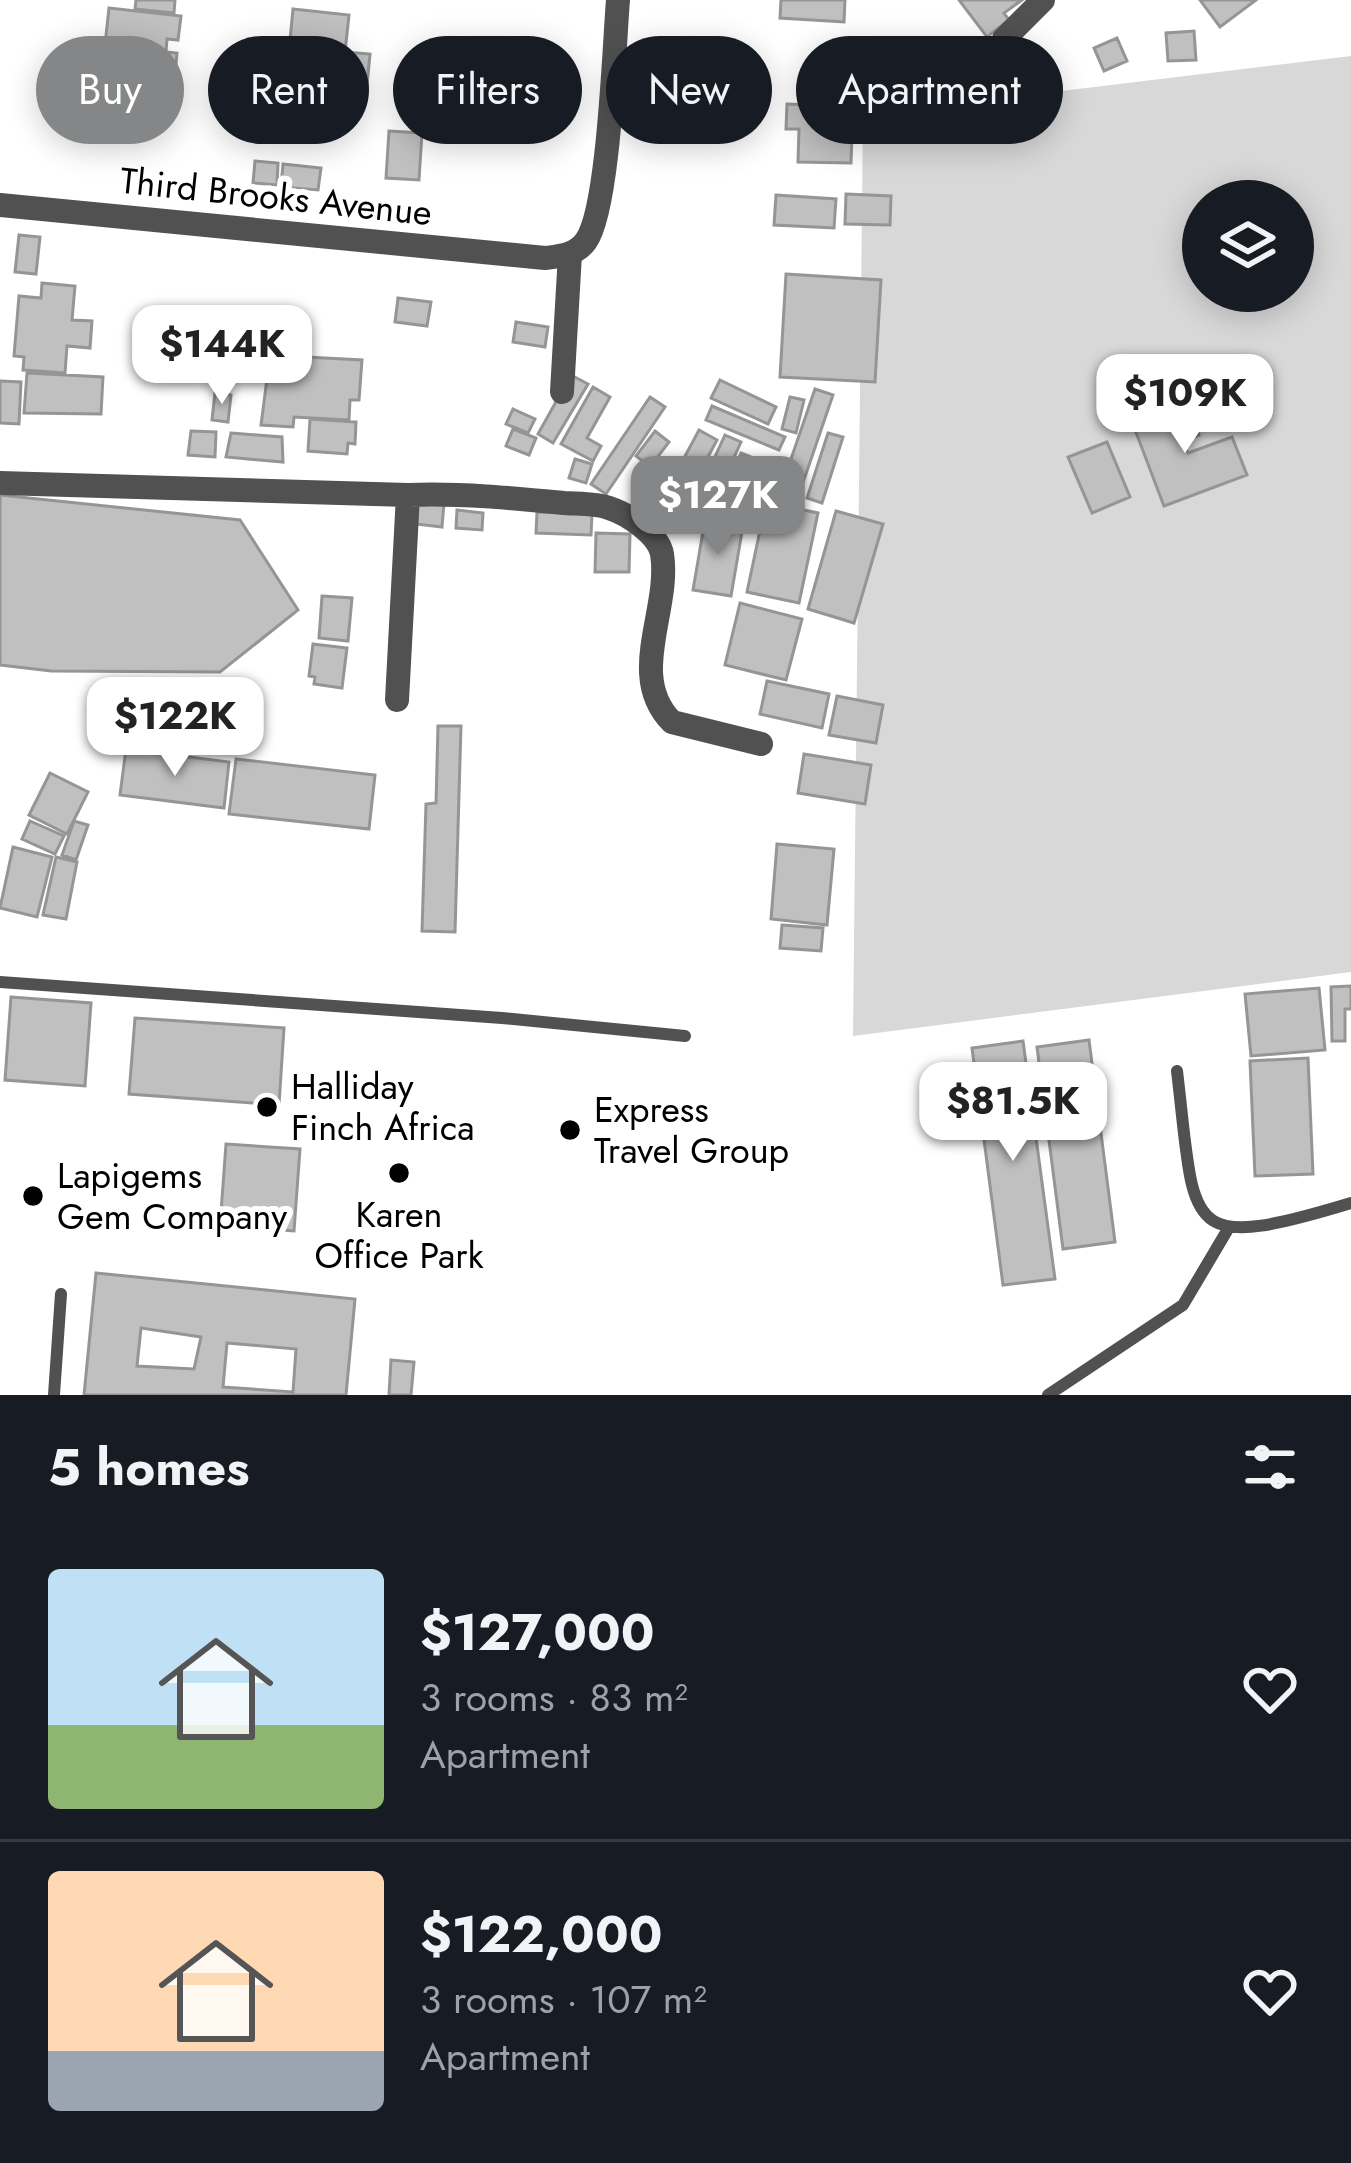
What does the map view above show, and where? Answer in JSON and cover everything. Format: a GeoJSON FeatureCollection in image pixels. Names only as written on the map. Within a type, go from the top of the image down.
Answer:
{"type":"FeatureCollection","features":[{"type":"Feature","properties":{"kind":"street"},"geometry":{"type":"LineString","coordinates":[[562,392],[557,256],[584,245],[594,226],[618,0]]}},
{"type":"Feature","properties":{"kind":"street"},"geometry":{"type":"LineString","coordinates":[[1007,36],[1043,0]]}},
{"type":"Feature","properties":{"kind":"street","name":"Third Brooks Avenue"},"geometry":{"type":"LineString","coordinates":[[0,205],[557,256]]}},
{"type":"Feature","properties":{"kind":"street"},"geometry":{"type":"LineString","coordinates":[[0,484],[446,493],[610,508],[656,537],[662,552],[651,668],[653,694],[662,712],[672,722],[760,743]]}},
{"type":"Feature","properties":{"kind":"street"},"geometry":{"type":"LineString","coordinates":[[397,700],[408,495]]}},
{"type":"Feature","properties":{"kind":"lane"},"geometry":{"type":"LineString","coordinates":[[0,982],[685,1036]]}},
{"type":"Feature","properties":{"kind":"lane"},"geometry":{"type":"LineString","coordinates":[[1177,1071],[1192,1194],[1207,1221],[1228,1229],[1254,1230],[1351,1203]]}},
{"type":"Feature","properties":{"kind":"lane"},"geometry":{"type":"LineString","coordinates":[[1048,1395],[1183,1305],[1228,1229]]}},
{"type":"Feature","properties":{"kind":"lane"},"geometry":{"type":"LineString","coordinates":[[53,1395],[62,1294]]}},
{"type":"Feature","properties":{"kind":"shaded area"},"geometry":{"type":"Polygon","coordinates":[[[1351,56],[1351,972],[853,1036],[863,144],[1063,144],[1063,91],[1351,56]]]}},
{"type":"Feature","properties":{"kind":"building"},"geometry":{"type":"Polygon","coordinates":[[[136,0],[175,0],[174,13],[135,9],[136,0]]]}},
{"type":"Feature","properties":{"kind":"building"},"geometry":{"type":"Polygon","coordinates":[[[781,0],[845,0],[844,22],[780,18],[781,0]]]}},
{"type":"Feature","properties":{"kind":"building"},"geometry":{"type":"Polygon","coordinates":[[[959,0],[1022,0],[1004,13],[1009,20],[986,36],[959,0]]]}},
{"type":"Feature","properties":{"kind":"building"},"geometry":{"type":"Polygon","coordinates":[[[1200,0],[1256,0],[1220,27],[1200,0]]]}},
{"type":"Feature","properties":{"kind":"building"},"geometry":{"type":"Polygon","coordinates":[[[109,8],[181,16],[178,36],[106,36],[109,8]]]}},
{"type":"Feature","properties":{"kind":"building"},"geometry":{"type":"Polygon","coordinates":[[[293,9],[349,15],[347,36],[290,36],[293,9]]]}},
{"type":"Feature","properties":{"kind":"building"},"geometry":{"type":"Polygon","coordinates":[[[1194,31],[1196,60],[1168,61],[1166,33],[1194,31]]]}},
{"type":"Feature","properties":{"kind":"building"},"geometry":{"type":"Polygon","coordinates":[[[1117,38],[1127,61],[1104,71],[1094,48],[1117,38]]]}},
{"type":"Feature","properties":{"kind":"building"},"geometry":{"type":"Polygon","coordinates":[[[787,104],[796,104],[796,129],[786,129],[787,104]]]}},
{"type":"Feature","properties":{"kind":"building"},"geometry":{"type":"Polygon","coordinates":[[[389,131],[393,131],[393,144],[421,144],[419,180],[386,178],[389,131]]]}},
{"type":"Feature","properties":{"kind":"building"},"geometry":{"type":"Polygon","coordinates":[[[799,144],[852,144],[851,163],[798,162],[799,144]]]}},
{"type":"Feature","properties":{"kind":"building"},"geometry":{"type":"Polygon","coordinates":[[[255,161],[278,163],[277,185],[253,183],[255,161]]]}},
{"type":"Feature","properties":{"kind":"building"},"geometry":{"type":"Polygon","coordinates":[[[283,164],[321,168],[318,190],[281,187],[283,164]]]}},
{"type":"Feature","properties":{"kind":"building"},"geometry":{"type":"Polygon","coordinates":[[[846,194],[891,196],[890,225],[845,224],[846,194]]]}},
{"type":"Feature","properties":{"kind":"building"},"geometry":{"type":"Polygon","coordinates":[[[776,195],[836,199],[834,228],[774,225],[776,195]]]}},
{"type":"Feature","properties":{"kind":"building"},"geometry":{"type":"Polygon","coordinates":[[[19,235],[40,237],[36,274],[15,272],[19,235]]]}},
{"type":"Feature","properties":{"kind":"building"},"geometry":{"type":"Polygon","coordinates":[[[786,274],[881,280],[875,382],[780,377],[786,274]]]}},
{"type":"Feature","properties":{"kind":"building"},"geometry":{"type":"Polygon","coordinates":[[[42,283],[75,286],[72,320],[92,321],[90,348],[67,346],[65,373],[23,370],[24,357],[14,356],[19,296],[41,298],[42,283]]]}},
{"type":"Feature","properties":{"kind":"building"},"geometry":{"type":"Polygon","coordinates":[[[398,298],[431,302],[427,326],[395,322],[398,298]]]}},
{"type":"Feature","properties":{"kind":"building"},"geometry":{"type":"Polygon","coordinates":[[[516,322],[548,327],[545,347],[513,342],[516,322]]]}},
{"type":"Feature","properties":{"kind":"building"},"geometry":{"type":"Polygon","coordinates":[[[287,356],[362,360],[359,400],[350,400],[349,420],[294,417],[293,427],[261,425],[269,363],[287,364],[287,356]]]}},
{"type":"Feature","properties":{"kind":"building"},"geometry":{"type":"Polygon","coordinates":[[[27,373],[103,377],[101,414],[24,413],[27,373]]]}},
{"type":"Feature","properties":{"kind":"building"},"geometry":{"type":"Polygon","coordinates":[[[571,375],[588,384],[553,443],[538,434],[571,375]]]}},
{"type":"Feature","properties":{"kind":"building"},"geometry":{"type":"Polygon","coordinates":[[[720,380],[776,407],[768,424],[711,398],[720,380]]]}},
{"type":"Feature","properties":{"kind":"building"},"geometry":{"type":"Polygon","coordinates":[[[0,381],[21,382],[19,424],[0,423],[0,381]]]}},
{"type":"Feature","properties":{"kind":"building"},"geometry":{"type":"Polygon","coordinates":[[[593,387],[610,397],[587,438],[601,446],[593,461],[561,444],[593,387]]]}},
{"type":"Feature","properties":{"kind":"building"},"geometry":{"type":"Polygon","coordinates":[[[815,389],[833,395],[796,503],[778,497],[815,389]]]}},
{"type":"Feature","properties":{"kind":"building"},"geometry":{"type":"Polygon","coordinates":[[[215,393],[231,395],[228,422],[212,420],[215,393]]]}},
{"type":"Feature","properties":{"kind":"building"},"geometry":{"type":"Polygon","coordinates":[[[650,397],[665,407],[606,494],[591,484],[650,397]]]}},
{"type":"Feature","properties":{"kind":"building"},"geometry":{"type":"Polygon","coordinates":[[[790,397],[804,400],[796,433],[782,429],[790,397]]]}},
{"type":"Feature","properties":{"kind":"building"},"geometry":{"type":"Polygon","coordinates":[[[1187,402],[1199,435],[1183,441],[1188,453],[1232,437],[1247,475],[1164,506],[1132,422],[1187,402]]]}},
{"type":"Feature","properties":{"kind":"building"},"geometry":{"type":"Polygon","coordinates":[[[712,406],[785,437],[779,450],[706,420],[712,406]]]}},
{"type":"Feature","properties":{"kind":"building"},"geometry":{"type":"Polygon","coordinates":[[[513,409],[535,419],[528,433],[506,424],[513,409]]]}},
{"type":"Feature","properties":{"kind":"building"},"geometry":{"type":"Polygon","coordinates":[[[310,419],[356,422],[355,444],[348,443],[347,454],[308,451],[310,419]]]}},
{"type":"Feature","properties":{"kind":"building"},"geometry":{"type":"Polygon","coordinates":[[[513,429],[536,438],[529,455],[506,446],[513,429]]]}},
{"type":"Feature","properties":{"kind":"building"},"geometry":{"type":"Polygon","coordinates":[[[699,430],[717,440],[694,483],[676,473],[699,430]]]}},
{"type":"Feature","properties":{"kind":"building"},"geometry":{"type":"Polygon","coordinates":[[[191,431],[216,432],[215,457],[188,455],[191,431]]]}},
{"type":"Feature","properties":{"kind":"building"},"geometry":{"type":"Polygon","coordinates":[[[655,431],[669,442],[650,467],[636,456],[655,431]]]}},
{"type":"Feature","properties":{"kind":"building"},"geometry":{"type":"Polygon","coordinates":[[[231,433],[282,437],[283,462],[226,457],[231,433]]]}},
{"type":"Feature","properties":{"kind":"building"},"geometry":{"type":"Polygon","coordinates":[[[828,433],[843,437],[822,503],[807,498],[828,433]]]}},
{"type":"Feature","properties":{"kind":"building"},"geometry":{"type":"Polygon","coordinates":[[[725,435],[741,442],[719,490],[703,483],[725,435]]]}},
{"type":"Feature","properties":{"kind":"building"},"geometry":{"type":"Polygon","coordinates":[[[1107,442],[1130,497],[1092,513],[1068,457],[1107,442]]]}},
{"type":"Feature","properties":{"kind":"building"},"geometry":{"type":"Polygon","coordinates":[[[741,453],[785,471],[773,498],[730,480],[741,453]]]}},
{"type":"Feature","properties":{"kind":"building"},"geometry":{"type":"Polygon","coordinates":[[[575,459],[592,464],[586,483],[569,478],[575,459]]]}},
{"type":"Feature","properties":{"kind":"building"},"geometry":{"type":"Polygon","coordinates":[[[0,495],[240,520],[298,610],[220,672],[51,671],[0,665],[0,495]]]}},
{"type":"Feature","properties":{"kind":"building"},"geometry":{"type":"Polygon","coordinates":[[[418,501],[444,503],[442,527],[416,524],[418,501]]]}},
{"type":"Feature","properties":{"kind":"building"},"geometry":{"type":"Polygon","coordinates":[[[766,502],[818,513],[799,603],[747,592],[766,502]]]}},
{"type":"Feature","properties":{"kind":"building"},"geometry":{"type":"Polygon","coordinates":[[[457,510],[483,513],[482,530],[456,528],[457,510]]]}},
{"type":"Feature","properties":{"kind":"building"},"geometry":{"type":"Polygon","coordinates":[[[836,511],[883,524],[854,623],[808,609],[836,511]]]}},
{"type":"Feature","properties":{"kind":"building"},"geometry":{"type":"Polygon","coordinates":[[[537,512],[592,514],[591,535],[536,533],[537,512]]]}},
{"type":"Feature","properties":{"kind":"building"},"geometry":{"type":"Polygon","coordinates":[[[705,520],[743,526],[731,596],[693,590],[705,520]]]}},
{"type":"Feature","properties":{"kind":"building"},"geometry":{"type":"Polygon","coordinates":[[[596,533],[630,534],[629,572],[595,572],[596,533]]]}},
{"type":"Feature","properties":{"kind":"building"},"geometry":{"type":"Polygon","coordinates":[[[322,596],[352,598],[348,641],[319,638],[322,596]]]}},
{"type":"Feature","properties":{"kind":"building"},"geometry":{"type":"Polygon","coordinates":[[[740,603],[802,619],[786,680],[725,665],[740,603]]]}},
{"type":"Feature","properties":{"kind":"building"},"geometry":{"type":"Polygon","coordinates":[[[313,644],[347,648],[342,688],[314,684],[315,677],[309,676],[313,644]]]}},
{"type":"Feature","properties":{"kind":"building"},"geometry":{"type":"Polygon","coordinates":[[[767,681],[829,694],[822,728],[760,714],[767,681]]]}},
{"type":"Feature","properties":{"kind":"building"},"geometry":{"type":"Polygon","coordinates":[[[837,696],[883,705],[876,743],[829,735],[837,696]]]}},
{"type":"Feature","properties":{"kind":"building"},"geometry":{"type":"Polygon","coordinates":[[[438,726],[461,726],[455,932],[422,931],[426,804],[436,803],[438,726]]]}},
{"type":"Feature","properties":{"kind":"building"},"geometry":{"type":"Polygon","coordinates":[[[126,749],[229,762],[224,808],[120,795],[126,749]]]}},
{"type":"Feature","properties":{"kind":"building"},"geometry":{"type":"Polygon","coordinates":[[[804,754],[871,765],[865,804],[798,793],[804,754]]]}},
{"type":"Feature","properties":{"kind":"building"},"geometry":{"type":"Polygon","coordinates":[[[236,759],[375,775],[369,829],[229,814],[236,759]]]}},
{"type":"Feature","properties":{"kind":"building"},"geometry":{"type":"Polygon","coordinates":[[[50,773],[88,792],[67,834],[29,815],[50,773]]]}},
{"type":"Feature","properties":{"kind":"building"},"geometry":{"type":"Polygon","coordinates":[[[30,821],[64,836],[55,854],[22,839],[30,821]]]}},
{"type":"Feature","properties":{"kind":"building"},"geometry":{"type":"Polygon","coordinates":[[[74,821],[88,825],[76,860],[62,855],[74,821]]]}},
{"type":"Feature","properties":{"kind":"building"},"geometry":{"type":"Polygon","coordinates":[[[777,844],[834,849],[827,925],[771,919],[777,844]]]}},
{"type":"Feature","properties":{"kind":"building"},"geometry":{"type":"Polygon","coordinates":[[[13,847],[52,857],[37,917],[0,908],[13,847]]]}},
{"type":"Feature","properties":{"kind":"building"},"geometry":{"type":"Polygon","coordinates":[[[56,857],[77,862],[66,919],[43,915],[56,857]]]}},
{"type":"Feature","properties":{"kind":"building"},"geometry":{"type":"Polygon","coordinates":[[[782,925],[823,928],[821,951],[780,948],[782,925]]]}},
{"type":"Feature","properties":{"kind":"building"},"geometry":{"type":"Polygon","coordinates":[[[1351,986],[1345,1041],[1332,1041],[1331,987],[1351,986]]]}},
{"type":"Feature","properties":{"kind":"building"},"geometry":{"type":"Polygon","coordinates":[[[1319,988],[1325,1050],[1251,1056],[1245,994],[1319,988]]]}},
{"type":"Feature","properties":{"kind":"building"},"geometry":{"type":"Polygon","coordinates":[[[11,997],[91,1003],[85,1086],[5,1080],[11,997]]]}},
{"type":"Feature","properties":{"kind":"building"},"geometry":{"type":"Polygon","coordinates":[[[135,1018],[284,1028],[279,1105],[129,1094],[135,1018]]]}},
{"type":"Feature","properties":{"kind":"building"},"geometry":{"type":"Polygon","coordinates":[[[1089,1040],[1115,1242],[1063,1249],[1037,1047],[1089,1040]]]}},
{"type":"Feature","properties":{"kind":"building"},"geometry":{"type":"Polygon","coordinates":[[[1023,1041],[1055,1279],[1003,1285],[972,1048],[1023,1041]]]}},
{"type":"Feature","properties":{"kind":"building"},"geometry":{"type":"Polygon","coordinates":[[[1308,1058],[1313,1174],[1255,1176],[1250,1061],[1308,1058]]]}},
{"type":"Feature","properties":{"kind":"building"},"geometry":{"type":"Polygon","coordinates":[[[226,1144],[300,1149],[294,1231],[220,1226],[226,1144]]]}},
{"type":"Feature","properties":{"kind":"building"},"geometry":{"type":"Polygon","coordinates":[[[96,1273],[355,1299],[346,1395],[84,1395],[96,1273]],[[141,1328],[137,1366],[194,1369],[201,1337],[141,1328]],[[227,1343],[223,1387],[293,1392],[296,1349],[227,1343]]]}},
{"type":"Feature","properties":{"kind":"building"},"geometry":{"type":"Polygon","coordinates":[[[391,1360],[414,1362],[411,1395],[389,1395],[391,1360]]]}},
{"type":"Feature","properties":{"kind":"place","name":"Halliday Finch Africa"},"geometry":{"type":"Point","coordinates":[267,1107]}},
{"type":"Feature","properties":{"kind":"place","name":"Express Travel Group"},"geometry":{"type":"Point","coordinates":[570,1130]}},
{"type":"Feature","properties":{"kind":"place","name":"Karen Office Park"},"geometry":{"type":"Point","coordinates":[399,1173]}},
{"type":"Feature","properties":{"kind":"place","name":"Lapigems Gem Company"},"geometry":{"type":"Point","coordinates":[33,1196]}}]}
